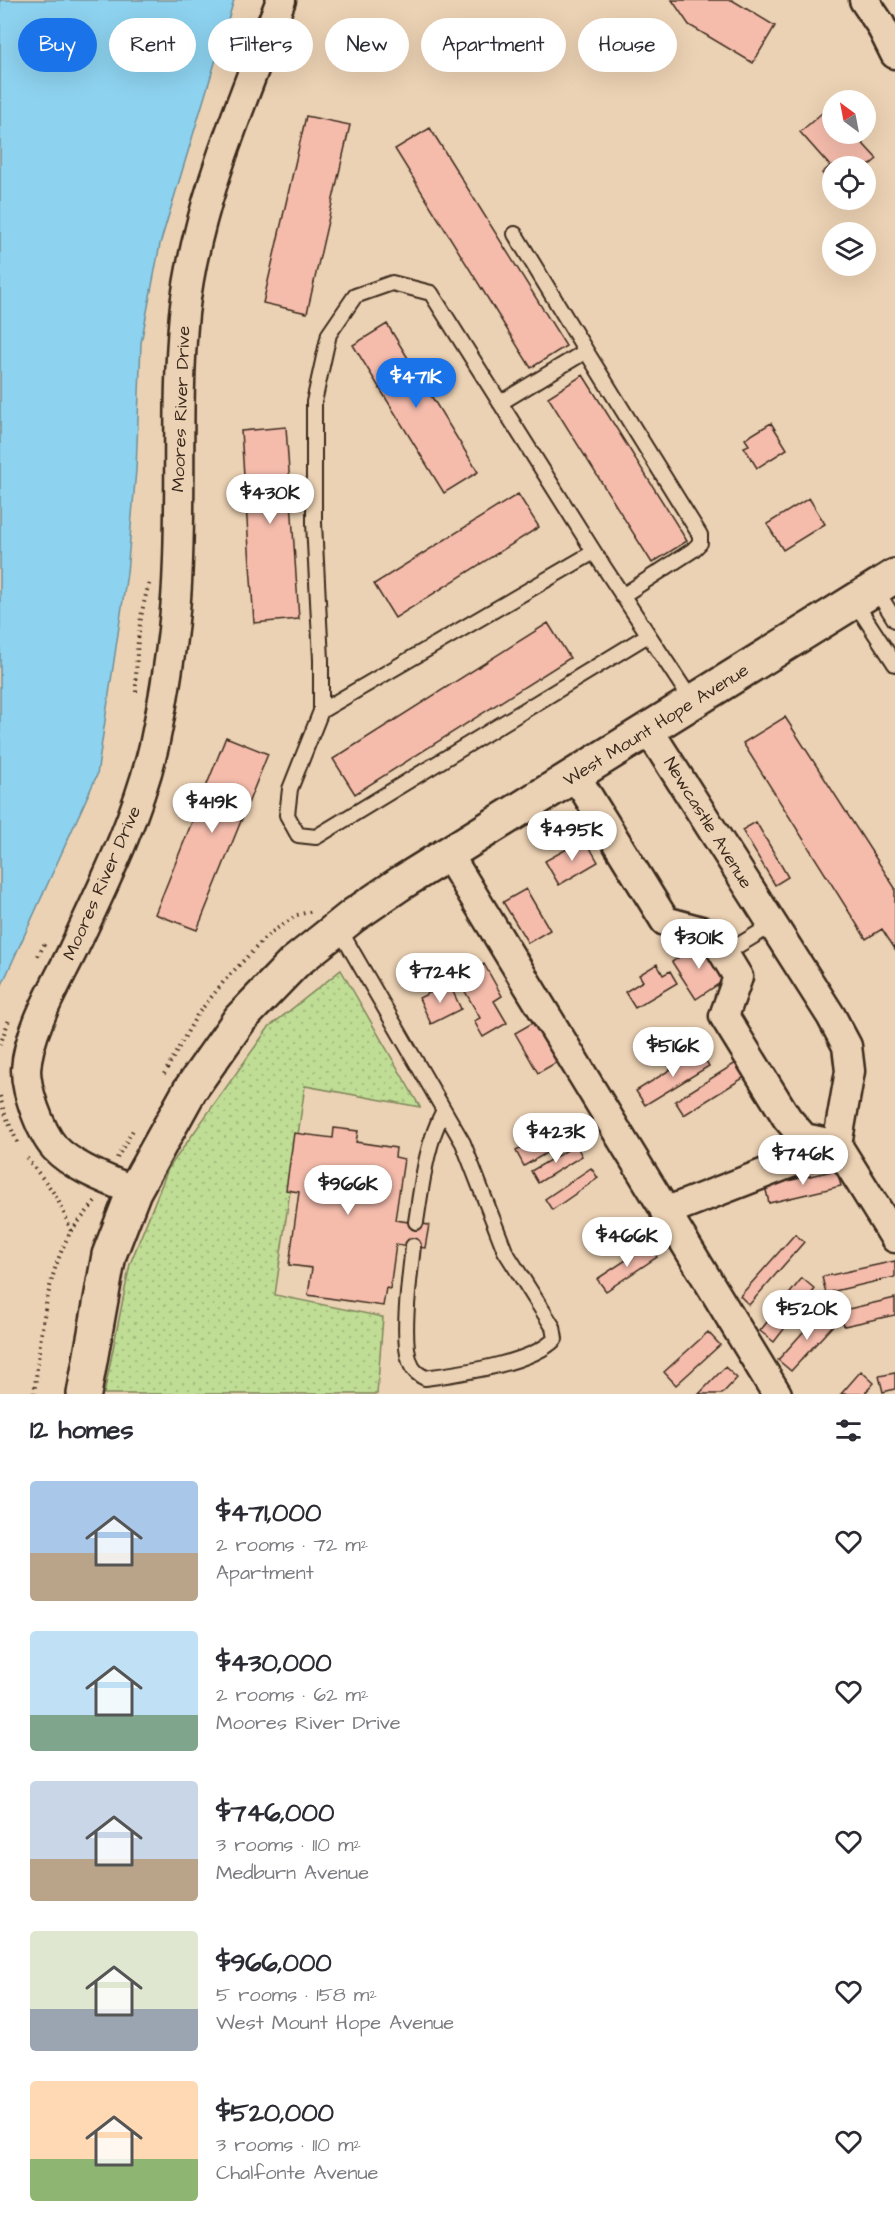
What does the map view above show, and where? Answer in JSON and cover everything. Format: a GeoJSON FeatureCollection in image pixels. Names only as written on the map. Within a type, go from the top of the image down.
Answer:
{"type":"FeatureCollection","features":[{"type":"Feature","properties":{"kind":"street","name":"Moores River Drive"},"geometry":{"type":"LineString","coordinates":[[134,1191],[83,1168],[55,1148],[40,1126],[28,1089],[26,1071],[30,1047],[44,1011],[104,885],[137,806],[153,749],[168,672],[176,596],[179,410],[184,314],[196,248],[228,136],[281,0]]}},
{"type":"Feature","properties":{"kind":"street"},"geometry":{"type":"LineString","coordinates":[[864,0],[880,24],[895,54]]}},
{"type":"Feature","properties":{"kind":"street","name":"West Mount Hope Avenue"},"geometry":{"type":"LineString","coordinates":[[134,1191],[190,1090],[240,1019],[294,963],[338,927],[401,883],[875,588]]}},
{"type":"Feature","properties":{"kind":"street","name":"Newcastle Avenue"},"geometry":{"type":"LineString","coordinates":[[648,729],[831,1016],[847,1046],[850,1071],[837,1145]]}},
{"type":"Feature","properties":{"kind":"street"},"geometry":{"type":"LineString","coordinates":[[575,775],[665,921],[712,934],[738,977],[724,1016],[787,1118],[804,1138],[837,1145],[895,1238]]}},
{"type":"Feature","properties":{"kind":"street"},"geometry":{"type":"LineString","coordinates":[[448,854],[777,1394]]}},
{"type":"Feature","properties":{"kind":"street"},"geometry":{"type":"LineString","coordinates":[[665,1212],[837,1145]]}},
{"type":"Feature","properties":{"kind":"street"},"geometry":{"type":"LineString","coordinates":[[84,1394],[109,1255],[134,1191]]}},
{"type":"Feature","properties":{"kind":"lane"},"geometry":{"type":"LineString","coordinates":[[515,234],[700,535],[700,543],[693,550],[622,596]]}},
{"type":"Feature","properties":{"kind":"lane"},"geometry":{"type":"LineString","coordinates":[[648,635],[316,837],[298,835],[287,815],[290,789],[321,711],[321,660],[314,523],[314,402],[328,334],[355,296],[392,283],[431,293],[622,596],[648,635],[692,701]]}},
{"type":"Feature","properties":{"kind":"lane"},"geometry":{"type":"LineString","coordinates":[[500,403],[586,351]]}},
{"type":"Feature","properties":{"kind":"lane"},"geometry":{"type":"LineString","coordinates":[[321,711],[594,552]]}},
{"type":"Feature","properties":{"kind":"lane"},"geometry":{"type":"LineString","coordinates":[[875,588],[895,620]]}},
{"type":"Feature","properties":{"kind":"lane"},"geometry":{"type":"LineString","coordinates":[[875,588],[895,664]]}},
{"type":"Feature","properties":{"kind":"lane"},"geometry":{"type":"LineString","coordinates":[[724,954],[772,925]]}},
{"type":"Feature","properties":{"kind":"lane"},"geometry":{"type":"LineString","coordinates":[[338,927],[463,1143],[505,1251],[553,1327],[555,1339],[548,1347],[525,1359],[425,1378],[416,1374],[410,1362],[406,1342],[413,1246]]}},
{"type":"Feature","properties":{"kind":"lane"},"geometry":{"type":"LineString","coordinates":[[416,1222],[431,1141],[444,1110]]}},
{"type":"Feature","properties":{"kind":"path"},"geometry":{"type":"LineString","coordinates":[[136,698],[136,663],[141,609],[151,578]]}},
{"type":"Feature","properties":{"kind":"path"},"geometry":{"type":"LineString","coordinates":[[34,966],[50,936]]}},
{"type":"Feature","properties":{"kind":"path"},"geometry":{"type":"LineString","coordinates":[[0,1045],[11,1016]]}},
{"type":"Feature","properties":{"kind":"path"},"geometry":{"type":"LineString","coordinates":[[0,1096],[4,1112],[21,1148]]}},
{"type":"Feature","properties":{"kind":"path"},"geometry":{"type":"LineString","coordinates":[[26,1157],[37,1174],[52,1190],[70,1231],[60,1250],[52,1278],[34,1394]]}},
{"type":"Feature","properties":{"kind":"green space"},"geometry":{"type":"Polygon","coordinates":[[[341,970],[420,1107],[305,1086],[275,1295],[383,1317],[377,1394],[104,1394],[130,1264],[168,1169],[269,1027],[341,970]]]}},
{"type":"Feature","properties":{"kind":"water"},"geometry":{"type":"Polygon","coordinates":[[[0,0],[234,0],[229,18],[208,18],[208,72],[212,72],[160,244],[141,343],[136,470],[127,573],[97,775],[0,989],[0,0]]]}},
{"type":"Feature","properties":{"kind":"building"},"geometry":{"type":"Polygon","coordinates":[[[672,0],[732,0],[775,26],[753,63],[689,25],[672,0]]]}},
{"type":"Feature","properties":{"kind":"building"},"geometry":{"type":"Polygon","coordinates":[[[822,113],[822,144],[863,144],[874,156],[822,157],[800,132],[822,113]]]}},
{"type":"Feature","properties":{"kind":"building"},"geometry":{"type":"Polygon","coordinates":[[[306,116],[350,125],[307,313],[263,303],[306,116]]]}},
{"type":"Feature","properties":{"kind":"building"},"geometry":{"type":"Polygon","coordinates":[[[430,128],[566,346],[531,368],[395,149],[430,128]]]}},
{"type":"Feature","properties":{"kind":"building"},"geometry":{"type":"Polygon","coordinates":[[[387,324],[478,472],[444,493],[353,345],[387,324]]]}},
{"type":"Feature","properties":{"kind":"building"},"geometry":{"type":"Polygon","coordinates":[[[583,375],[687,541],[652,563],[548,397],[583,375]]]}},
{"type":"Feature","properties":{"kind":"building"},"geometry":{"type":"Polygon","coordinates":[[[771,423],[787,449],[757,468],[744,447],[749,445],[745,439],[771,423]]]}},
{"type":"Feature","properties":{"kind":"building"},"geometry":{"type":"Polygon","coordinates":[[[286,427],[299,619],[254,623],[241,431],[286,427]]]}},
{"type":"Feature","properties":{"kind":"building"},"geometry":{"type":"Polygon","coordinates":[[[518,494],[539,527],[395,618],[374,584],[518,494]]]}},
{"type":"Feature","properties":{"kind":"building"},"geometry":{"type":"Polygon","coordinates":[[[809,498],[825,524],[783,550],[767,524],[809,498]]]}},
{"type":"Feature","properties":{"kind":"building"},"geometry":{"type":"Polygon","coordinates":[[[548,623],[570,658],[355,794],[333,759],[548,623]]]}},
{"type":"Feature","properties":{"kind":"building"},"geometry":{"type":"Polygon","coordinates":[[[785,717],[895,888],[895,949],[882,929],[866,939],[743,743],[785,717]]]}},
{"type":"Feature","properties":{"kind":"building"},"geometry":{"type":"Polygon","coordinates":[[[226,737],[268,754],[197,930],[155,914],[226,737]]]}},
{"type":"Feature","properties":{"kind":"building"},"geometry":{"type":"Polygon","coordinates":[[[756,822],[788,877],[775,885],[742,830],[756,822]]]}},
{"type":"Feature","properties":{"kind":"building"},"geometry":{"type":"Polygon","coordinates":[[[585,839],[598,862],[559,885],[545,861],[585,839]]]}},
{"type":"Feature","properties":{"kind":"building"},"geometry":{"type":"Polygon","coordinates":[[[526,889],[550,930],[528,943],[503,902],[526,889]]]}},
{"type":"Feature","properties":{"kind":"building"},"geometry":{"type":"Polygon","coordinates":[[[702,942],[726,979],[696,999],[672,962],[702,942]]]}},
{"type":"Feature","properties":{"kind":"building"},"geometry":{"type":"Polygon","coordinates":[[[484,964],[502,996],[494,1001],[507,1023],[483,1037],[474,1021],[480,1018],[458,979],[484,964]]]}},
{"type":"Feature","properties":{"kind":"building"},"geometry":{"type":"Polygon","coordinates":[[[657,964],[663,975],[670,971],[677,983],[635,1008],[625,992],[643,981],[639,975],[657,964]]]}},
{"type":"Feature","properties":{"kind":"building"},"geometry":{"type":"Polygon","coordinates":[[[449,983],[461,1009],[431,1024],[419,998],[449,983]]]}},
{"type":"Feature","properties":{"kind":"building"},"geometry":{"type":"Polygon","coordinates":[[[536,1021],[559,1061],[538,1073],[515,1033],[536,1021]]]}},
{"type":"Feature","properties":{"kind":"building"},"geometry":{"type":"Polygon","coordinates":[[[700,1051],[709,1066],[645,1105],[636,1091],[700,1051]]]}},
{"type":"Feature","properties":{"kind":"building"},"geometry":{"type":"Polygon","coordinates":[[[739,1061],[748,1075],[684,1115],[675,1101],[739,1061]]]}},
{"type":"Feature","properties":{"kind":"building"},"geometry":{"type":"Polygon","coordinates":[[[574,1118],[583,1132],[524,1166],[516,1151],[574,1118]]]}},
{"type":"Feature","properties":{"kind":"building"},"geometry":{"type":"Polygon","coordinates":[[[334,1128],[358,1131],[356,1142],[396,1148],[395,1157],[404,1159],[395,1220],[429,1225],[425,1248],[396,1244],[390,1289],[386,1288],[383,1306],[308,1295],[312,1268],[289,1265],[299,1192],[286,1190],[294,1133],[333,1138],[334,1128]]]}},
{"type":"Feature","properties":{"kind":"building"},"geometry":{"type":"Polygon","coordinates":[[[576,1145],[582,1156],[538,1183],[531,1171],[576,1145]]]}},
{"type":"Feature","properties":{"kind":"building"},"geometry":{"type":"Polygon","coordinates":[[[591,1168],[598,1178],[552,1210],[545,1199],[591,1168]]]}},
{"type":"Feature","properties":{"kind":"building"},"geometry":{"type":"Polygon","coordinates":[[[837,1170],[841,1186],[769,1203],[765,1186],[837,1170]]]}},
{"type":"Feature","properties":{"kind":"building"},"geometry":{"type":"Polygon","coordinates":[[[795,1234],[804,1242],[749,1305],[740,1296],[795,1234]]]}},
{"type":"Feature","properties":{"kind":"building"},"geometry":{"type":"Polygon","coordinates":[[[649,1245],[657,1257],[606,1291],[597,1279],[649,1245]]]}},
{"type":"Feature","properties":{"kind":"building"},"geometry":{"type":"Polygon","coordinates":[[[895,1261],[895,1277],[826,1293],[822,1277],[895,1261]]]}},
{"type":"Feature","properties":{"kind":"building"},"geometry":{"type":"Polygon","coordinates":[[[802,1278],[815,1289],[774,1342],[760,1331],[802,1278]]]}},
{"type":"Feature","properties":{"kind":"building"},"geometry":{"type":"Polygon","coordinates":[[[895,1298],[895,1315],[844,1326],[840,1311],[895,1298]]]}},
{"type":"Feature","properties":{"kind":"building"},"geometry":{"type":"Polygon","coordinates":[[[823,1310],[836,1322],[791,1371],[778,1360],[823,1310]]]}},
{"type":"Feature","properties":{"kind":"building"},"geometry":{"type":"Polygon","coordinates":[[[708,1332],[720,1345],[676,1385],[664,1372],[708,1332]]]}},
{"type":"Feature","properties":{"kind":"building"},"geometry":{"type":"Polygon","coordinates":[[[725,1367],[737,1378],[722,1394],[699,1394],[725,1367]]]}},
{"type":"Feature","properties":{"kind":"building"},"geometry":{"type":"Polygon","coordinates":[[[861,1371],[874,1383],[864,1394],[841,1394],[861,1371]]]}},
{"type":"Feature","properties":{"kind":"building"},"geometry":{"type":"Polygon","coordinates":[[[895,1373],[895,1389],[883,1392],[879,1376],[895,1373]]]}}]}
